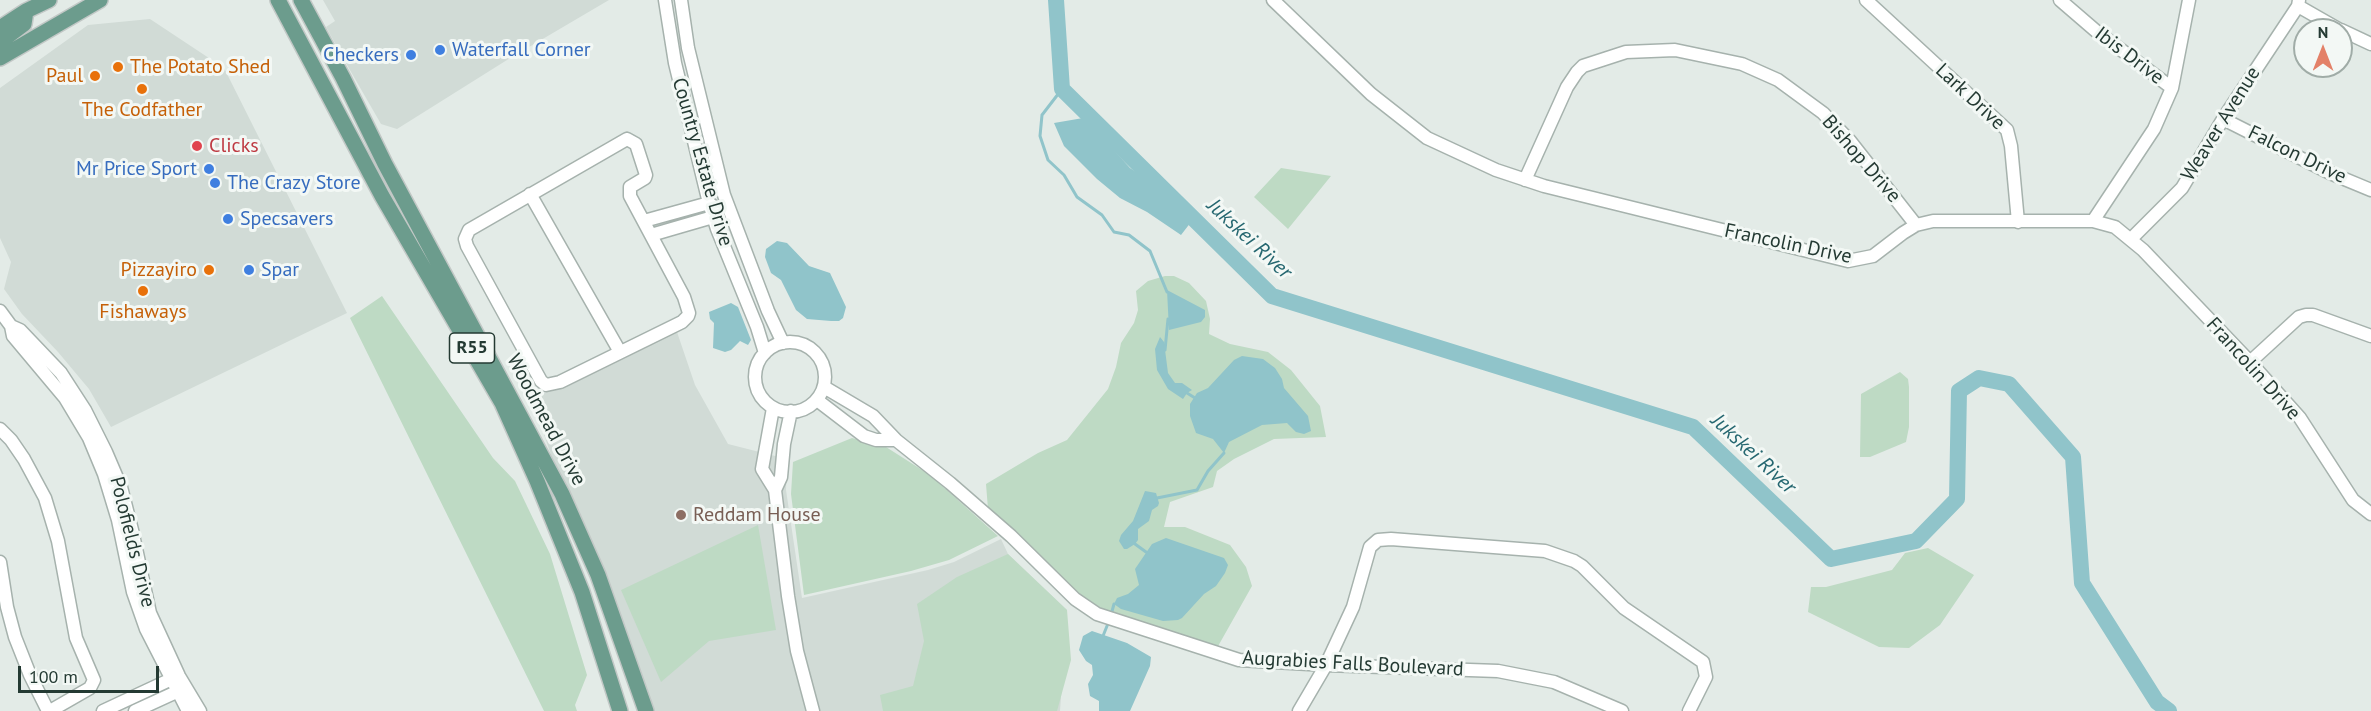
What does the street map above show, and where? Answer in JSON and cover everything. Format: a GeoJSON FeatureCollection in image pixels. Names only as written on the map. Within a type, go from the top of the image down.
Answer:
{"type":"FeatureCollection","features":[{"type":"Feature","properties":{"kind":"main road"},"geometry":{"type":"LineString","coordinates":[[0,28],[24,5],[49,0]]}},
{"type":"Feature","properties":{"kind":"main road"},"geometry":{"type":"LineString","coordinates":[[0,58],[100,0]]}},
{"type":"Feature","properties":{"kind":"main road","name":"Woodmead Drive"},"geometry":{"type":"LineString","coordinates":[[301,0],[343,78],[390,174],[562,494],[598,575],[646,711]]}},
{"type":"Feature","properties":{"kind":"main road","name":"Woodmead Drive"},"geometry":{"type":"LineString","coordinates":[[278,1],[382,196],[502,403],[537,481],[582,592],[620,711]]}},
{"type":"Feature","properties":{"kind":"main road"},"geometry":{"type":"LineString","coordinates":[[0,42],[24,24],[24,5]]}},
{"type":"Feature","properties":{"kind":"main road"},"geometry":{"type":"LineString","coordinates":[[0,68],[23,51],[32,38]]}},
{"type":"Feature","properties":{"kind":"street","name":"Country Estate Drive"},"geometry":{"type":"LineString","coordinates":[[665,0],[675,63],[712,209],[765,353]]}},
{"type":"Feature","properties":{"kind":"street","name":"Country Estate Drive"},"geometry":{"type":"LineString","coordinates":[[681,0],[688,48],[724,195],[783,343]]}},
{"type":"Feature","properties":{"kind":"street","name":"Francolin Drive"},"geometry":{"type":"LineString","coordinates":[[1273,0],[1371,94],[1427,138],[1525,180],[1593,199],[1848,261],[1873,256],[1903,233],[1917,225],[1933,221],[2093,221],[2115,227],[2131,239],[2250,362],[2300,418],[2353,500],[2371,514]]}},
{"type":"Feature","properties":{"kind":"street","name":"Lark Drive"},"geometry":{"type":"LineString","coordinates":[[1866,0],[2007,129],[2011,146],[2018,222]]}},
{"type":"Feature","properties":{"kind":"street","name":"Ibis Drive"},"geometry":{"type":"LineString","coordinates":[[2060,0],[2096,31],[2172,88]]}},
{"type":"Feature","properties":{"kind":"street"},"geometry":{"type":"LineString","coordinates":[[2093,221],[2154,129],[2172,88],[2189,0]]}},
{"type":"Feature","properties":{"kind":"street"},"geometry":{"type":"LineString","coordinates":[[2299,3],[2322,18]]}},
{"type":"Feature","properties":{"kind":"street","name":"Weaver Avenue"},"geometry":{"type":"LineString","coordinates":[[2131,239],[2182,188],[2223,119],[2299,3]]}},
{"type":"Feature","properties":{"kind":"street"},"geometry":{"type":"LineString","coordinates":[[2353,36],[2371,44]]}},
{"type":"Feature","properties":{"kind":"street","name":"Bishop Drive"},"geometry":{"type":"LineString","coordinates":[[1525,180],[1568,87],[1583,66],[1626,52],[1675,50],[1742,64],[1778,80],[1823,113],[1851,141],[1917,225]]}},
{"type":"Feature","properties":{"kind":"street","name":"Falcon Drive"},"geometry":{"type":"LineString","coordinates":[[2223,119],[2330,173],[2371,190]]}},
{"type":"Feature","properties":{"kind":"street"},"geometry":{"type":"LineString","coordinates":[[627,139],[636,144],[646,172],[645,178],[630,187],[628,191],[687,302],[689,313],[682,322],[560,382],[548,385],[541,381],[465,242],[470,230],[530,194],[627,139]]}},
{"type":"Feature","properties":{"kind":"street"},"geometry":{"type":"LineString","coordinates":[[530,194],[620,352]]}},
{"type":"Feature","properties":{"kind":"street"},"geometry":{"type":"LineString","coordinates":[[651,235],[712,209],[724,195]]}},
{"type":"Feature","properties":{"kind":"street"},"geometry":{"type":"LineString","coordinates":[[644,221],[712,209],[730,213]]}},
{"type":"Feature","properties":{"kind":"street","name":"Polofields Drive"},"geometry":{"type":"LineString","coordinates":[[0,311],[11,326],[13,336],[65,398],[89,438],[104,474],[118,520],[133,592],[146,629],[181,689],[188,711]]}},
{"type":"Feature","properties":{"kind":"street"},"geometry":{"type":"LineString","coordinates":[[2250,362],[2299,317],[2306,315],[2371,336]]}},
{"type":"Feature","properties":{"kind":"street"},"geometry":{"type":"LineString","coordinates":[[783,343],[798,343],[811,349],[821,359],[825,373],[824,387],[817,400],[805,408],[791,411],[773,408],[758,393],[755,383],[755,372],[765,353],[783,343]]}},
{"type":"Feature","properties":{"kind":"street","name":"Augrabies Falls Boulevard"},"geometry":{"type":"LineString","coordinates":[[824,387],[866,411],[896,440],[1011,536],[1075,599],[1097,614],[1239,660],[1491,670],[1522,674],[1554,681],[1622,711]]}},
{"type":"Feature","properties":{"kind":"street"},"geometry":{"type":"LineString","coordinates":[[817,400],[864,436],[876,440],[896,440]]}},
{"type":"Feature","properties":{"kind":"street"},"geometry":{"type":"LineString","coordinates":[[773,408],[761,466],[775,490],[797,651],[813,711]]}},
{"type":"Feature","properties":{"kind":"street"},"geometry":{"type":"LineString","coordinates":[[775,490],[781,477],[784,444],[791,411]]}},
{"type":"Feature","properties":{"kind":"street"},"geometry":{"type":"LineString","coordinates":[[0,429],[24,459],[45,498],[58,541],[76,638],[94,680],[90,688],[49,711],[30,675],[15,637],[7,607],[0,562]]}},
{"type":"Feature","properties":{"kind":"street"},"geometry":{"type":"LineString","coordinates":[[1299,711],[1326,665],[1353,607],[1367,553],[1375,542],[1391,539],[1545,551],[1566,557],[1582,566],[1624,608],[1703,662],[1706,677],[1689,711]]}},
{"type":"Feature","properties":{"kind":"street"},"geometry":{"type":"LineString","coordinates":[[103,711],[175,678]]}},
{"type":"Feature","properties":{"kind":"street"},"geometry":{"type":"LineString","coordinates":[[135,711],[181,689]]}},
{"type":"Feature","properties":{"kind":"street","name":"Polofields Drive"},"geometry":{"type":"LineString","coordinates":[[181,689],[200,711]]}},
{"type":"Feature","properties":{"kind":"shaded area","name":"Waterfall Corner"},"geometry":{"type":"Polygon","coordinates":[[[323,0],[609,0],[397,129],[381,124],[347,65],[326,27],[335,21],[323,0]]]}},
{"type":"Feature","properties":{"kind":"shaded area"},"geometry":{"type":"Polygon","coordinates":[[[150,19],[224,68],[347,313],[111,427],[89,389],[22,314],[4,289],[11,262],[0,238],[0,88],[88,25],[150,19]]]}},
{"type":"Feature","properties":{"kind":"shaded area","name":"Reddam House"},"geometry":{"type":"Polygon","coordinates":[[[677,332],[695,385],[728,444],[787,459],[786,490],[802,598],[928,570],[954,562],[1001,539],[1008,554],[1067,610],[1060,711],[638,711],[532,399],[677,332]]]}},
{"type":"Feature","properties":{"kind":"green space"},"geometry":{"type":"Polygon","coordinates":[[[1281,168],[1331,176],[1288,229],[1254,197],[1281,168]]]}},
{"type":"Feature","properties":{"kind":"green space"},"geometry":{"type":"Polygon","coordinates":[[[1174,276],[1189,283],[1206,301],[1210,319],[1209,334],[1230,344],[1268,352],[1291,370],[1320,406],[1326,437],[1274,439],[1234,459],[1217,471],[1213,487],[1170,502],[1164,527],[1185,527],[1230,545],[1246,567],[1252,586],[1217,648],[1106,614],[1077,592],[988,509],[986,484],[1038,453],[1067,440],[1108,389],[1121,343],[1134,323],[1138,310],[1136,291],[1148,281],[1174,276]]]}},
{"type":"Feature","properties":{"kind":"green space"},"geometry":{"type":"Polygon","coordinates":[[[382,296],[493,458],[515,481],[550,554],[587,675],[575,705],[577,711],[544,711],[350,318],[382,296]]]}},
{"type":"Feature","properties":{"kind":"green space"},"geometry":{"type":"Polygon","coordinates":[[[1900,372],[1908,379],[1909,387],[1909,427],[1906,442],[1870,457],[1860,457],[1861,394],[1900,372]]]}},
{"type":"Feature","properties":{"kind":"green space"},"geometry":{"type":"Polygon","coordinates":[[[852,438],[886,447],[930,475],[998,536],[949,560],[804,595],[791,494],[793,462],[852,438]]]}},
{"type":"Feature","properties":{"kind":"green space"},"geometry":{"type":"Polygon","coordinates":[[[758,525],[776,630],[709,641],[661,682],[621,590],[758,525]]]}},
{"type":"Feature","properties":{"kind":"green space"},"geometry":{"type":"Polygon","coordinates":[[[1928,548],[1974,575],[1940,625],[1909,648],[1879,647],[1808,612],[1811,587],[1826,587],[1892,570],[1905,553],[1928,548]]]}},
{"type":"Feature","properties":{"kind":"green space"},"geometry":{"type":"Polygon","coordinates":[[[1008,554],[1067,610],[1071,660],[1057,711],[883,711],[880,695],[913,686],[924,641],[917,604],[957,577],[1008,554]]]}},
{"type":"Feature","properties":{"kind":"water"},"geometry":{"type":"Polygon","coordinates":[[[1089,117],[1102,137],[1130,168],[1198,213],[1181,235],[1147,212],[1120,198],[1064,146],[1054,123],[1089,117]]]}},
{"type":"Feature","properties":{"kind":"water"},"geometry":{"type":"Polygon","coordinates":[[[777,241],[787,243],[809,266],[830,273],[846,307],[843,318],[839,321],[807,319],[796,310],[781,280],[771,273],[765,257],[766,249],[777,241]]]}},
{"type":"Feature","properties":{"kind":"water"},"geometry":{"type":"Polygon","coordinates":[[[1167,290],[1205,310],[1205,317],[1201,322],[1169,330],[1167,290]]]}},
{"type":"Feature","properties":{"kind":"water"},"geometry":{"type":"Polygon","coordinates":[[[731,303],[738,307],[751,340],[748,345],[740,341],[731,350],[725,352],[713,348],[714,323],[710,319],[709,312],[731,303]]]}},
{"type":"Feature","properties":{"kind":"water"},"geometry":{"type":"Polygon","coordinates":[[[1160,337],[1164,342],[1168,373],[1175,383],[1182,383],[1192,390],[1183,399],[1168,389],[1157,370],[1155,349],[1160,337]]]}},
{"type":"Feature","properties":{"kind":"water"},"geometry":{"type":"Polygon","coordinates":[[[1242,356],[1263,359],[1275,368],[1282,379],[1284,388],[1308,416],[1311,431],[1304,434],[1296,432],[1287,423],[1262,425],[1229,442],[1224,453],[1213,439],[1196,433],[1190,416],[1190,404],[1197,393],[1208,388],[1234,360],[1242,356]]]}},
{"type":"Feature","properties":{"kind":"water"},"geometry":{"type":"Polygon","coordinates":[[[1145,491],[1156,493],[1158,506],[1152,510],[1149,521],[1138,529],[1138,540],[1135,544],[1124,549],[1119,541],[1121,535],[1133,521],[1145,491]]]}},
{"type":"Feature","properties":{"kind":"water"},"geometry":{"type":"Polygon","coordinates":[[[1166,538],[1224,558],[1228,565],[1225,573],[1216,586],[1204,594],[1178,620],[1163,621],[1121,609],[1114,604],[1117,598],[1128,594],[1139,585],[1135,569],[1152,544],[1166,538]]]}},
{"type":"Feature","properties":{"kind":"water"},"geometry":{"type":"Polygon","coordinates":[[[1092,631],[1127,643],[1151,657],[1150,666],[1130,711],[1099,711],[1099,701],[1090,696],[1088,684],[1093,675],[1092,665],[1086,661],[1079,650],[1083,636],[1092,631]]]}},
{"type":"Feature","properties":{"kind":"waterway","name":"Jukskei River"},"geometry":{"type":"LineString","coordinates":[[1056,0],[1062,89],[1272,296],[1693,427],[1831,559],[1916,541],[1957,499],[1959,391],[1979,378],[2009,384],[2073,457],[2082,583],[2157,702],[2169,711]]}},
{"type":"Feature","properties":{"kind":"waterway"},"geometry":{"type":"LineString","coordinates":[[1062,89],[1042,115],[1040,136],[1048,160],[1064,175],[1077,197],[1102,215],[1114,232],[1129,235],[1150,251],[1167,292]]}},
{"type":"Feature","properties":{"kind":"waterway"},"geometry":{"type":"LineString","coordinates":[[1165,350],[1168,319]]}},
{"type":"Feature","properties":{"kind":"waterway"},"geometry":{"type":"LineString","coordinates":[[1187,393],[1195,398]]}},
{"type":"Feature","properties":{"kind":"waterway"},"geometry":{"type":"LineString","coordinates":[[1157,498],[1197,490],[1208,471],[1224,453]]}},
{"type":"Feature","properties":{"kind":"waterway"},"geometry":{"type":"LineString","coordinates":[[1135,544],[1146,552]]}},
{"type":"Feature","properties":{"kind":"waterway"},"geometry":{"type":"LineString","coordinates":[[1111,615],[1114,604]]}},
{"type":"Feature","properties":{"kind":"waterway"},"geometry":{"type":"LineString","coordinates":[[1103,636],[1109,621]]}},
{"type":"Feature","properties":{"kind":"place","name":"Waterfall Corner"},"geometry":{"type":"Point","coordinates":[440,50]}},
{"type":"Feature","properties":{"kind":"place","name":"Checkers"},"geometry":{"type":"Point","coordinates":[411,55]}},
{"type":"Feature","properties":{"kind":"place","name":"The Potato Shed"},"geometry":{"type":"Point","coordinates":[118,67]}},
{"type":"Feature","properties":{"kind":"place","name":"Paul"},"geometry":{"type":"Point","coordinates":[95,76]}},
{"type":"Feature","properties":{"kind":"place","name":"The Codfather"},"geometry":{"type":"Point","coordinates":[142,89]}},
{"type":"Feature","properties":{"kind":"place","name":"Clicks"},"geometry":{"type":"Point","coordinates":[197,146]}},
{"type":"Feature","properties":{"kind":"place","name":"Mr Price Sport"},"geometry":{"type":"Point","coordinates":[209,169]}},
{"type":"Feature","properties":{"kind":"place","name":"The Crazy Store"},"geometry":{"type":"Point","coordinates":[215,183]}},
{"type":"Feature","properties":{"kind":"place","name":"Specsavers"},"geometry":{"type":"Point","coordinates":[228,219]}},
{"type":"Feature","properties":{"kind":"place","name":"Pizzayiro"},"geometry":{"type":"Point","coordinates":[209,270]}},
{"type":"Feature","properties":{"kind":"place","name":"Spar"},"geometry":{"type":"Point","coordinates":[249,270]}},
{"type":"Feature","properties":{"kind":"place","name":"Fishaways"},"geometry":{"type":"Point","coordinates":[143,291]}},
{"type":"Feature","properties":{"kind":"place","name":"Reddam House"},"geometry":{"type":"Point","coordinates":[681,515]}}]}
